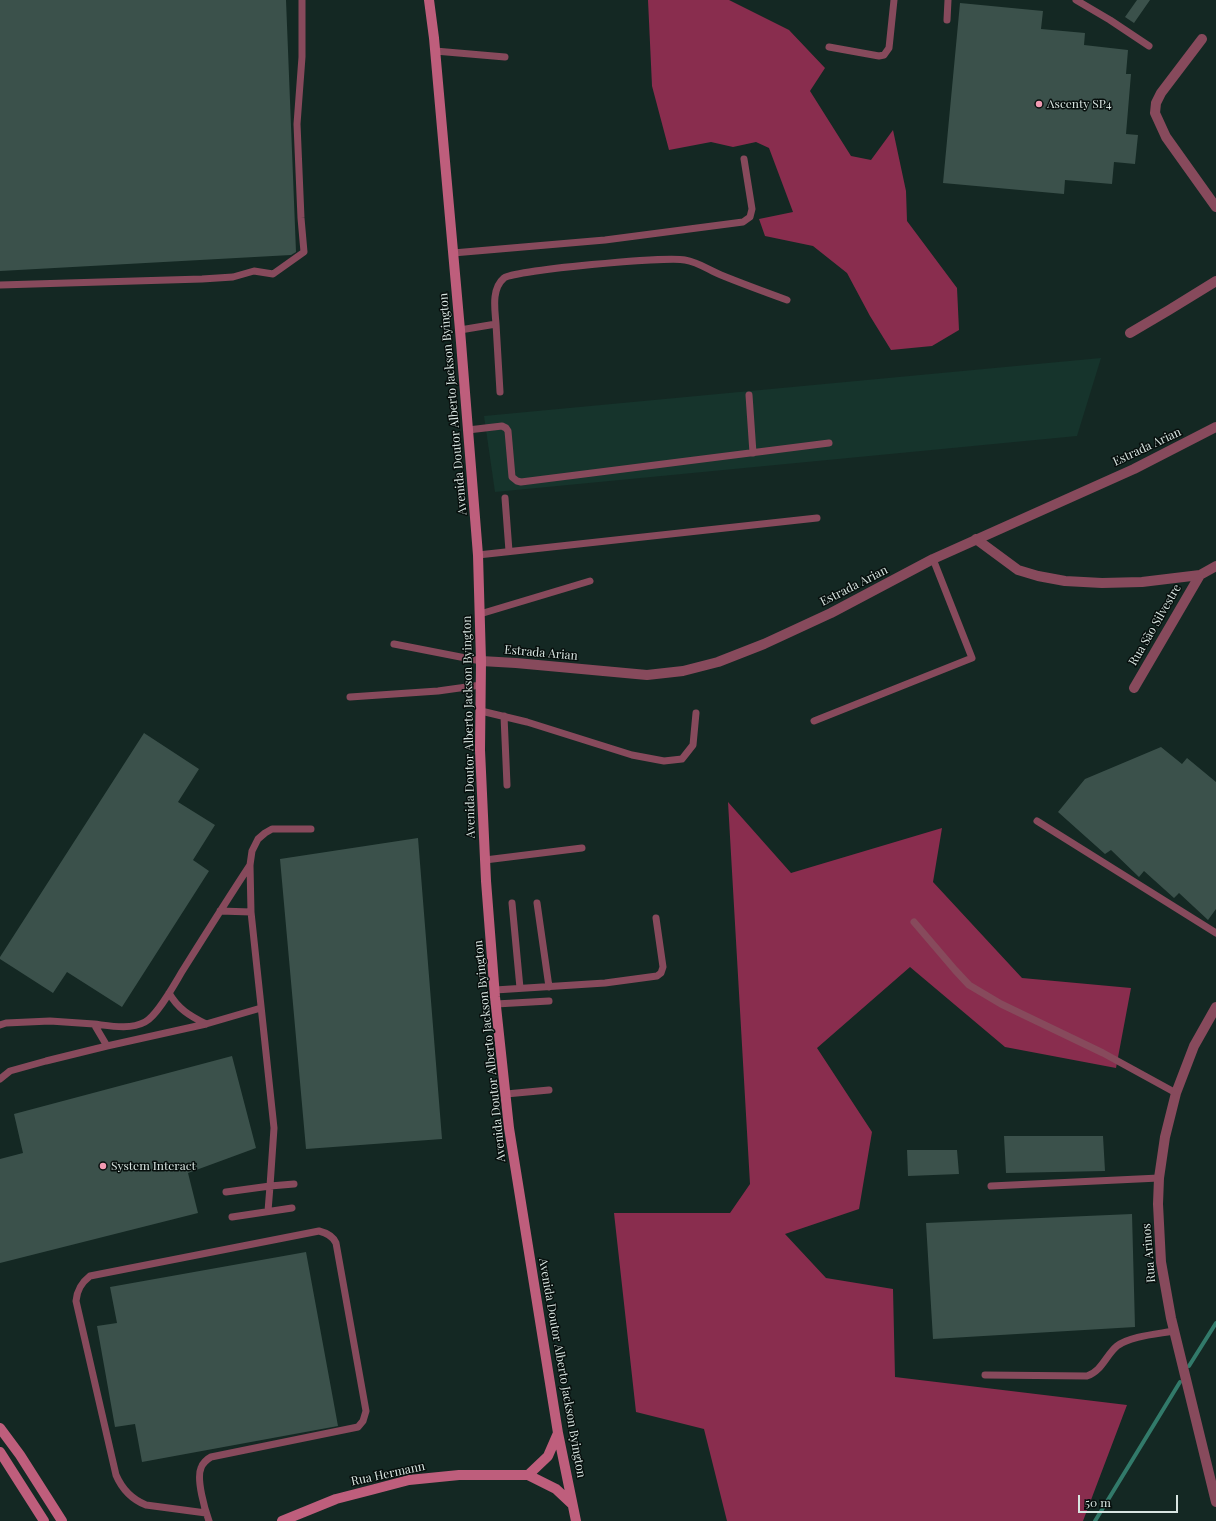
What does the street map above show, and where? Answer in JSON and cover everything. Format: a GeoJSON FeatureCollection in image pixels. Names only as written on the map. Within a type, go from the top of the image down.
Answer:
{"type":"FeatureCollection","features":[{"type":"Feature","properties":{"kind":"main road","name":"Avenida Doutor Alberto Jackson Byington"},"geometry":{"type":"LineString","coordinates":[[429,0],[435,51],[460,330],[478,555],[481,661],[480,750],[485,860],[496,1004],[509,1128],[558,1433],[576,1521]]}},
{"type":"Feature","properties":{"kind":"main road"},"geometry":{"type":"LineString","coordinates":[[0,1428],[20,1455],[62,1521]]}},
{"type":"Feature","properties":{"kind":"main road"},"geometry":{"type":"LineString","coordinates":[[528,1475],[548,1456],[558,1433]]}},
{"type":"Feature","properties":{"kind":"main road"},"geometry":{"type":"LineString","coordinates":[[0,1452],[44,1521]]}},
{"type":"Feature","properties":{"kind":"main road","name":"Rua Hermann"},"geometry":{"type":"LineString","coordinates":[[282,1521],[336,1499],[409,1480],[459,1475],[528,1475],[556,1489],[572,1504]]}},
{"type":"Feature","properties":{"kind":"street"},"geometry":{"type":"LineString","coordinates":[[1202,39],[1160,92],[1156,103],[1155,113],[1166,137],[1212,195],[1216,207]]}},
{"type":"Feature","properties":{"kind":"street"},"geometry":{"type":"LineString","coordinates":[[1130,332],[1216,281]]}},
{"type":"Feature","properties":{"kind":"street","name":"Estrada Arian"},"geometry":{"type":"LineString","coordinates":[[481,661],[647,675],[683,671],[718,662],[764,644],[831,613],[933,559],[1134,468],[1216,427]]}},
{"type":"Feature","properties":{"kind":"street"},"geometry":{"type":"LineString","coordinates":[[976,539],[1018,570],[1045,578],[1102,583],[1142,582],[1200,575],[1216,566]]}},
{"type":"Feature","properties":{"kind":"street","name":"Rua São Silvestre"},"geometry":{"type":"LineString","coordinates":[[1134,688],[1200,575]]}},
{"type":"Feature","properties":{"kind":"street","name":"Rua Arinos"},"geometry":{"type":"LineString","coordinates":[[1216,1007],[1194,1046],[1176,1093],[1165,1137],[1159,1178],[1158,1204],[1161,1262],[1174,1331],[1216,1502]]}},
{"type":"Feature","properties":{"kind":"lane"},"geometry":{"type":"LineString","coordinates":[[0,285],[202,279],[233,277],[254,271],[272,274],[304,252],[300,218],[297,124],[302,57],[302,0]]}},
{"type":"Feature","properties":{"kind":"lane"},"geometry":{"type":"LineString","coordinates":[[829,47],[879,56],[884,55],[889,48],[894,0]]}},
{"type":"Feature","properties":{"kind":"lane"},"geometry":{"type":"LineString","coordinates":[[947,20],[948,0]]}},
{"type":"Feature","properties":{"kind":"lane"},"geometry":{"type":"LineString","coordinates":[[1076,0],[1110,20],[1149,46]]}},
{"type":"Feature","properties":{"kind":"lane"},"geometry":{"type":"LineString","coordinates":[[435,51],[505,57]]}},
{"type":"Feature","properties":{"kind":"lane"},"geometry":{"type":"LineString","coordinates":[[453,252],[604,240],[743,222],[750,217],[752,209],[744,159]]}},
{"type":"Feature","properties":{"kind":"lane"},"geometry":{"type":"LineString","coordinates":[[500,392],[494,302],[499,284],[504,278],[511,275],[644,260],[684,259],[787,300]]}},
{"type":"Feature","properties":{"kind":"lane"},"geometry":{"type":"LineString","coordinates":[[460,330],[496,324]]}},
{"type":"Feature","properties":{"kind":"lane"},"geometry":{"type":"LineString","coordinates":[[749,395],[753,453]]}},
{"type":"Feature","properties":{"kind":"lane"},"geometry":{"type":"LineString","coordinates":[[468,430],[502,426],[507,429],[512,477],[517,481],[829,443]]}},
{"type":"Feature","properties":{"kind":"lane"},"geometry":{"type":"LineString","coordinates":[[505,498],[509,552]]}},
{"type":"Feature","properties":{"kind":"lane"},"geometry":{"type":"LineString","coordinates":[[478,555],[817,518]]}},
{"type":"Feature","properties":{"kind":"lane"},"geometry":{"type":"LineString","coordinates":[[814,721],[972,658],[933,559]]}},
{"type":"Feature","properties":{"kind":"lane"},"geometry":{"type":"LineString","coordinates":[[480,614],[590,581]]}},
{"type":"Feature","properties":{"kind":"lane"},"geometry":{"type":"LineString","coordinates":[[394,644],[481,661]]}},
{"type":"Feature","properties":{"kind":"lane"},"geometry":{"type":"LineString","coordinates":[[350,697],[438,691],[481,685]]}},
{"type":"Feature","properties":{"kind":"lane"},"geometry":{"type":"LineString","coordinates":[[480,711],[504,716],[632,755],[664,761],[682,759],[693,745],[696,713]]}},
{"type":"Feature","properties":{"kind":"lane"},"geometry":{"type":"LineString","coordinates":[[504,716],[507,785]]}},
{"type":"Feature","properties":{"kind":"lane"},"geometry":{"type":"LineString","coordinates":[[1037,821],[1216,933]]}},
{"type":"Feature","properties":{"kind":"lane"},"geometry":{"type":"LineString","coordinates":[[268,1211],[274,1128],[260,1008],[251,912],[250,865],[252,851],[258,839],[264,833],[272,829],[311,829]]}},
{"type":"Feature","properties":{"kind":"lane"},"geometry":{"type":"LineString","coordinates":[[485,860],[582,848]]}},
{"type":"Feature","properties":{"kind":"lane"},"geometry":{"type":"LineString","coordinates":[[0,1025],[6,1023],[50,1020],[116,1027],[134,1026],[146,1022],[169,993],[250,865]]}},
{"type":"Feature","properties":{"kind":"lane"},"geometry":{"type":"LineString","coordinates":[[512,903],[520,988]]}},
{"type":"Feature","properties":{"kind":"lane"},"geometry":{"type":"LineString","coordinates":[[537,903],[549,987]]}},
{"type":"Feature","properties":{"kind":"lane"},"geometry":{"type":"LineString","coordinates":[[220,911],[251,912]]}},
{"type":"Feature","properties":{"kind":"lane"},"geometry":{"type":"LineString","coordinates":[[495,990],[605,983],[659,975],[663,967],[656,918]]}},
{"type":"Feature","properties":{"kind":"lane"},"geometry":{"type":"LineString","coordinates":[[914,922],[955,970],[970,985],[1001,1004],[1103,1053],[1176,1093]]}},
{"type":"Feature","properties":{"kind":"lane"},"geometry":{"type":"LineString","coordinates":[[169,993],[175,1004],[183,1011],[206,1024]]}},
{"type":"Feature","properties":{"kind":"lane"},"geometry":{"type":"LineString","coordinates":[[496,1004],[549,1001]]}},
{"type":"Feature","properties":{"kind":"lane"},"geometry":{"type":"LineString","coordinates":[[0,1079],[10,1071],[106,1046],[206,1024],[260,1008]]}},
{"type":"Feature","properties":{"kind":"lane"},"geometry":{"type":"LineString","coordinates":[[94,1024],[106,1046]]}},
{"type":"Feature","properties":{"kind":"lane"},"geometry":{"type":"LineString","coordinates":[[506,1094],[549,1090]]}},
{"type":"Feature","properties":{"kind":"lane"},"geometry":{"type":"LineString","coordinates":[[991,1186],[1159,1178]]}},
{"type":"Feature","properties":{"kind":"lane"},"geometry":{"type":"LineString","coordinates":[[226,1192],[294,1184]]}},
{"type":"Feature","properties":{"kind":"lane"},"geometry":{"type":"LineString","coordinates":[[232,1217],[292,1208]]}},
{"type":"Feature","properties":{"kind":"lane"},"geometry":{"type":"LineString","coordinates":[[206,1514],[146,1505],[137,1501],[121,1485],[116,1475],[76,1302],[80,1285],[90,1276],[320,1231],[324,1232],[334,1239],[336,1243],[366,1417],[358,1427],[211,1457],[200,1469],[199,1476],[206,1514],[209,1521]]}},
{"type":"Feature","properties":{"kind":"lane"},"geometry":{"type":"LineString","coordinates":[[984,1376],[1087,1376],[1096,1372],[1113,1350],[1126,1341],[1174,1331]]}},
{"type":"Feature","properties":{"kind":"shaded area"},"geometry":{"type":"Polygon","coordinates":[[[648,0],[729,0],[789,30],[825,68],[810,91],[851,156],[871,160],[893,130],[906,191],[907,221],[957,288],[959,330],[932,346],[891,350],[870,316],[847,273],[813,246],[765,236],[759,219],[793,212],[769,148],[756,142],[733,147],[711,142],[669,150],[652,86],[648,0]]]}},
{"type":"Feature","properties":{"kind":"shaded area"},"geometry":{"type":"Polygon","coordinates":[[[1101,358],[1077,436],[495,492],[484,416],[1101,358]]]}},
{"type":"Feature","properties":{"kind":"shaded area"},"geometry":{"type":"Polygon","coordinates":[[[728,802],[791,873],[942,828],[933,882],[1022,978],[1131,988],[1116,1068],[1005,1047],[910,967],[817,1048],[872,1132],[859,1209],[785,1234],[826,1278],[893,1289],[895,1377],[1127,1405],[1083,1521],[727,1521],[704,1429],[636,1412],[614,1213],[730,1213],[750,1184],[728,802]]]}},
{"type":"Feature","properties":{"kind":"building"},"geometry":{"type":"Polygon","coordinates":[[[0,0],[286,0],[296,252],[291,255],[0,271],[0,0]]]}},
{"type":"Feature","properties":{"kind":"building"},"geometry":{"type":"Polygon","coordinates":[[[1137,0],[1150,0],[1134,23],[1125,17],[1137,0]]]}},
{"type":"Feature","properties":{"kind":"building","name":"Ascenty SP4"},"geometry":{"type":"Polygon","coordinates":[[[960,3],[1043,11],[1041,29],[1085,33],[1084,45],[1128,50],[1126,74],[1131,74],[1126,134],[1138,135],[1135,164],[1114,162],[1112,184],[1065,180],[1064,194],[943,183],[960,3]]]}},
{"type":"Feature","properties":{"kind":"building"},"geometry":{"type":"Polygon","coordinates":[[[144,733],[199,769],[178,802],[215,825],[193,860],[209,871],[122,1007],[67,972],[53,993],[0,959],[0,957],[144,733]]]}},
{"type":"Feature","properties":{"kind":"building"},"geometry":{"type":"Polygon","coordinates":[[[1161,747],[1182,764],[1187,758],[1216,782],[1216,909],[1208,920],[1179,893],[1174,898],[1144,871],[1139,877],[1111,850],[1105,854],[1058,812],[1085,779],[1161,747]]]}},
{"type":"Feature","properties":{"kind":"building"},"geometry":{"type":"Polygon","coordinates":[[[418,838],[442,1139],[306,1149],[280,859],[418,838]]]}},
{"type":"Feature","properties":{"kind":"building","name":"System Interact"},"geometry":{"type":"Polygon","coordinates":[[[232,1056],[256,1148],[188,1173],[198,1213],[0,1263],[0,1159],[23,1153],[14,1114],[232,1056]]]}},
{"type":"Feature","properties":{"kind":"building"},"geometry":{"type":"Polygon","coordinates":[[[1004,1136],[1103,1136],[1105,1171],[1006,1173],[1004,1136]]]}},
{"type":"Feature","properties":{"kind":"building"},"geometry":{"type":"Polygon","coordinates":[[[907,1150],[957,1150],[959,1174],[908,1176],[907,1150]]]}},
{"type":"Feature","properties":{"kind":"building"},"geometry":{"type":"Polygon","coordinates":[[[1132,1214],[1135,1327],[933,1339],[926,1223],[1132,1214]]]}},
{"type":"Feature","properties":{"kind":"building"},"geometry":{"type":"Polygon","coordinates":[[[306,1252],[338,1426],[142,1462],[135,1424],[115,1427],[97,1326],[117,1323],[110,1287],[306,1252]]]}},
{"type":"Feature","properties":{"kind":"waterway"},"geometry":{"type":"LineString","coordinates":[[1189,1366],[1216,1323]]}},
{"type":"Feature","properties":{"kind":"waterway"},"geometry":{"type":"LineString","coordinates":[[1095,1521],[1180,1382]]}},
{"type":"Feature","properties":{"kind":"place","name":"Ascenty SP4"},"geometry":{"type":"Point","coordinates":[1039,104]}},
{"type":"Feature","properties":{"kind":"place","name":"System Interact"},"geometry":{"type":"Point","coordinates":[103,1166]}}]}
